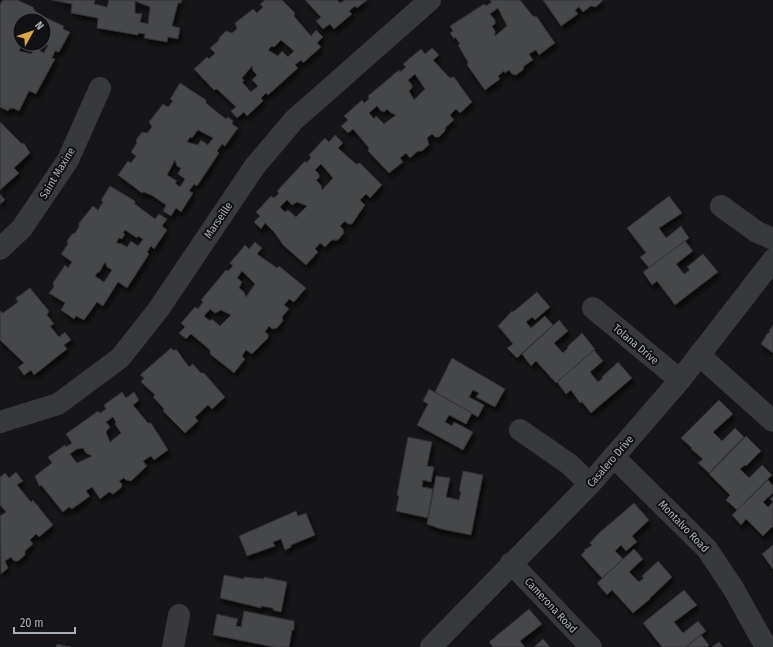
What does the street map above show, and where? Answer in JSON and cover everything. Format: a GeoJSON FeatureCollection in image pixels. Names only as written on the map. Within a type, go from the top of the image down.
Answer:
{"type":"FeatureCollection","features":[{"type":"Feature","properties":{"kind":"street","name":"Marseille"},"geometry":{"type":"LineString","coordinates":[[0,422],[58,404],[120,358],[158,310],[255,166],[294,120],[430,0]]}},
{"type":"Feature","properties":{"kind":"street","name":"Saint Maxine"},"geometry":{"type":"LineString","coordinates":[[0,249],[22,228],[68,160],[100,88]]}},
{"type":"Feature","properties":{"kind":"street"},"geometry":{"type":"LineString","coordinates":[[721,206],[757,232],[773,239]]}},
{"type":"Feature","properties":{"kind":"street","name":"Casalero Drive"},"geometry":{"type":"LineString","coordinates":[[431,647],[511,563],[590,484],[614,457],[680,380],[773,260]]}},
{"type":"Feature","properties":{"kind":"street","name":"Tolana Drive"},"geometry":{"type":"LineString","coordinates":[[594,308],[680,380]]}},
{"type":"Feature","properties":{"kind":"street"},"geometry":{"type":"LineString","coordinates":[[699,355],[773,421]]}},
{"type":"Feature","properties":{"kind":"street"},"geometry":{"type":"LineString","coordinates":[[520,430],[569,464],[590,484]]}},
{"type":"Feature","properties":{"kind":"street","name":"Montalvo Road"},"geometry":{"type":"LineString","coordinates":[[614,457],[707,549],[733,588],[766,647]]}},
{"type":"Feature","properties":{"kind":"street","name":"Camerona Road"},"geometry":{"type":"LineString","coordinates":[[511,563],[591,647]]}},
{"type":"Feature","properties":{"kind":"street"},"geometry":{"type":"LineString","coordinates":[[173,647],[179,615]]}},
{"type":"Feature","properties":{"kind":"building"},"geometry":{"type":"Polygon","coordinates":[[[3,0],[17,0],[33,7],[36,12],[12,12],[12,52],[31,54],[32,52],[52,52],[52,21],[64,26],[63,29],[70,32],[59,52],[55,51],[52,58],[55,59],[36,94],[29,91],[19,111],[10,108],[8,111],[0,107],[0,5],[3,0]]]}},
{"type":"Feature","properties":{"kind":"building"},"geometry":{"type":"Polygon","coordinates":[[[52,0],[95,0],[94,4],[107,7],[109,0],[182,0],[181,3],[178,3],[172,26],[180,28],[178,39],[168,37],[167,42],[144,38],[145,34],[138,33],[138,35],[97,28],[98,18],[71,13],[72,4],[52,0]],[[135,1],[135,13],[142,14],[140,22],[148,24],[150,7],[135,1]]]}},
{"type":"Feature","properties":{"kind":"building"},"geometry":{"type":"Polygon","coordinates":[[[265,0],[282,0],[295,13],[294,16],[311,36],[316,30],[323,37],[317,43],[321,47],[303,63],[301,60],[295,65],[298,68],[268,95],[266,93],[261,98],[263,101],[247,116],[244,112],[237,118],[231,111],[236,107],[217,89],[214,90],[194,69],[207,57],[209,59],[215,53],[210,48],[226,31],[232,33],[237,29],[235,23],[253,9],[257,13],[263,7],[260,4],[265,0]],[[281,40],[274,47],[272,46],[268,50],[278,56],[282,51],[288,57],[294,51],[281,40]],[[252,66],[242,78],[244,81],[242,82],[251,92],[258,86],[252,80],[257,75],[253,71],[252,66]]]}},
{"type":"Feature","properties":{"kind":"building"},"geometry":{"type":"Polygon","coordinates":[[[305,0],[337,0],[340,3],[345,0],[367,0],[357,8],[355,6],[349,11],[352,14],[334,29],[330,24],[323,29],[316,21],[321,17],[305,0]]]}},
{"type":"Feature","properties":{"kind":"building"},"geometry":{"type":"Polygon","coordinates":[[[490,0],[520,0],[533,16],[537,17],[555,43],[539,55],[536,50],[529,54],[533,60],[524,66],[523,70],[516,75],[512,74],[509,70],[505,73],[504,71],[498,76],[500,79],[485,90],[467,65],[468,62],[458,45],[460,44],[450,33],[453,31],[450,26],[484,4],[486,6],[492,2],[490,0]],[[498,8],[490,14],[495,20],[495,24],[492,26],[495,31],[495,36],[507,26],[498,8]]]}},
{"type":"Feature","properties":{"kind":"building"},"geometry":{"type":"Polygon","coordinates":[[[543,0],[603,0],[596,7],[591,6],[583,12],[579,7],[575,10],[578,14],[561,26],[543,0]]]}},
{"type":"Feature","properties":{"kind":"building"},"geometry":{"type":"Polygon","coordinates":[[[432,48],[439,55],[433,60],[450,78],[454,77],[472,102],[460,113],[456,109],[450,115],[454,120],[446,127],[445,131],[439,137],[435,137],[432,134],[427,138],[429,145],[422,151],[418,151],[410,158],[406,153],[400,158],[403,162],[389,173],[368,151],[369,148],[353,129],[348,133],[341,126],[348,120],[344,116],[362,100],[364,103],[369,99],[368,96],[399,70],[400,72],[406,67],[403,64],[421,49],[425,54],[432,48]],[[415,74],[408,80],[412,85],[412,88],[409,91],[414,100],[425,89],[415,74]],[[377,106],[369,113],[374,119],[376,116],[384,124],[396,115],[387,109],[384,112],[381,111],[377,106]]]}},
{"type":"Feature","properties":{"kind":"building"},"geometry":{"type":"Polygon","coordinates":[[[180,83],[206,100],[206,103],[226,119],[228,117],[233,121],[232,124],[238,128],[225,146],[222,144],[217,151],[219,153],[197,186],[194,184],[189,191],[193,193],[181,212],[176,208],[171,216],[163,211],[166,205],[153,196],[144,192],[142,193],[118,175],[128,161],[131,163],[136,156],[131,152],[137,143],[136,140],[142,132],[147,133],[152,127],[149,122],[163,104],[168,107],[173,101],[170,99],[180,83]],[[198,130],[187,142],[198,145],[201,140],[208,145],[213,138],[198,130]],[[175,160],[167,175],[177,181],[175,183],[180,187],[185,179],[178,174],[181,168],[177,166],[175,160]]]}},
{"type":"Feature","properties":{"kind":"building"},"geometry":{"type":"Polygon","coordinates":[[[0,122],[22,144],[24,143],[30,153],[14,168],[19,173],[0,190],[0,122]]]}},
{"type":"Feature","properties":{"kind":"building"},"geometry":{"type":"Polygon","coordinates":[[[335,135],[343,143],[338,148],[356,164],[360,163],[382,185],[370,198],[366,194],[360,200],[365,205],[352,224],[348,224],[345,221],[340,226],[344,233],[338,240],[332,240],[325,247],[320,243],[315,249],[318,252],[306,265],[283,245],[274,232],[265,223],[261,229],[254,222],[260,216],[256,212],[271,196],[274,198],[279,193],[277,191],[305,161],[306,163],[311,158],[309,155],[325,138],[329,142],[335,135]],[[321,164],[315,170],[319,174],[319,178],[316,180],[321,185],[322,190],[333,178],[321,164]],[[287,200],[280,207],[285,212],[288,210],[296,217],[307,206],[297,202],[292,205],[287,200]]]}},
{"type":"Feature","properties":{"kind":"building"},"geometry":{"type":"Polygon","coordinates":[[[110,186],[135,201],[135,204],[155,219],[159,214],[167,219],[162,226],[167,230],[154,249],[151,246],[147,252],[149,254],[127,288],[118,282],[103,306],[97,302],[84,320],[76,316],[74,319],[61,310],[65,303],[49,293],[54,287],[53,283],[65,265],[68,268],[72,262],[61,254],[68,244],[67,241],[72,234],[75,233],[79,227],[79,223],[93,206],[98,210],[103,202],[101,200],[110,186]],[[125,230],[123,233],[125,234],[122,239],[119,238],[116,243],[127,247],[131,241],[138,246],[143,239],[138,236],[137,238],[125,230]],[[105,262],[99,273],[98,272],[95,276],[104,282],[112,270],[107,267],[105,262]]]}},
{"type":"Feature","properties":{"kind":"building"},"geometry":{"type":"Polygon","coordinates":[[[0,194],[5,200],[0,204],[0,194]]]}},
{"type":"Feature","properties":{"kind":"building"},"geometry":{"type":"Polygon","coordinates":[[[669,196],[682,213],[659,228],[666,238],[681,226],[689,238],[649,268],[640,257],[646,253],[627,228],[669,196]]]}},
{"type":"Feature","properties":{"kind":"building"},"geometry":{"type":"Polygon","coordinates":[[[685,241],[693,251],[676,264],[684,274],[690,270],[687,267],[703,254],[718,272],[675,305],[657,281],[652,285],[643,272],[685,241]]]}},
{"type":"Feature","properties":{"kind":"building"},"geometry":{"type":"Polygon","coordinates":[[[255,242],[262,248],[257,254],[277,268],[279,266],[306,288],[294,302],[289,299],[284,305],[289,309],[282,317],[283,321],[277,328],[272,329],[269,326],[265,332],[268,334],[268,338],[252,354],[246,350],[242,356],[245,359],[234,373],[210,354],[210,350],[191,334],[186,339],[179,333],[185,327],[181,323],[195,307],[198,309],[203,302],[201,300],[226,270],[228,271],[233,266],[230,263],[245,245],[249,249],[255,242]],[[242,271],[237,278],[242,282],[239,288],[244,292],[246,297],[255,284],[242,271]],[[210,309],[204,316],[210,321],[212,319],[220,326],[231,315],[221,310],[215,313],[210,309]]]}},
{"type":"Feature","properties":{"kind":"building"},"geometry":{"type":"Polygon","coordinates":[[[30,288],[49,311],[47,315],[54,324],[50,326],[59,337],[65,332],[71,340],[64,345],[67,349],[34,375],[31,370],[24,375],[18,367],[24,363],[0,340],[0,311],[3,313],[18,302],[16,298],[30,288]]]}},
{"type":"Feature","properties":{"kind":"building"},"geometry":{"type":"Polygon","coordinates":[[[537,292],[550,307],[535,320],[532,317],[526,322],[531,328],[545,316],[553,325],[517,358],[507,348],[513,344],[498,326],[512,311],[513,312],[537,292]]]}},
{"type":"Feature","properties":{"kind":"building"},"geometry":{"type":"Polygon","coordinates":[[[559,320],[568,331],[554,343],[563,353],[568,348],[567,347],[582,333],[595,349],[556,383],[536,361],[531,366],[522,354],[559,320]]]}},
{"type":"Feature","properties":{"kind":"building"},"geometry":{"type":"Polygon","coordinates":[[[773,325],[773,353],[761,344],[770,332],[769,331],[773,325]]]}},
{"type":"Feature","properties":{"kind":"building"},"geometry":{"type":"Polygon","coordinates":[[[171,348],[174,351],[176,349],[189,367],[193,364],[201,373],[204,373],[225,397],[212,409],[208,405],[195,417],[198,421],[185,433],[163,411],[164,409],[153,397],[155,395],[141,382],[144,378],[140,375],[171,348]]]}},
{"type":"Feature","properties":{"kind":"building"},"geometry":{"type":"Polygon","coordinates":[[[594,350],[603,361],[590,372],[598,382],[618,362],[632,378],[591,413],[582,402],[580,403],[571,390],[566,394],[557,382],[594,350]]]}},
{"type":"Feature","properties":{"kind":"building"},"geometry":{"type":"Polygon","coordinates":[[[452,358],[505,389],[495,407],[476,397],[479,393],[473,390],[469,397],[484,405],[478,417],[435,392],[452,358]]]}},
{"type":"Feature","properties":{"kind":"building"},"geometry":{"type":"Polygon","coordinates":[[[429,389],[472,413],[466,424],[449,415],[445,422],[452,426],[454,422],[473,432],[463,450],[417,425],[428,404],[423,401],[429,389]]]}},
{"type":"Feature","properties":{"kind":"building"},"geometry":{"type":"Polygon","coordinates":[[[122,392],[126,398],[134,392],[139,400],[133,405],[148,423],[151,423],[168,450],[154,460],[151,456],[143,461],[147,466],[131,481],[124,478],[119,481],[122,484],[121,488],[113,494],[109,492],[100,499],[92,487],[86,491],[90,496],[72,509],[69,507],[63,512],[41,485],[39,486],[35,476],[52,463],[48,457],[65,445],[66,447],[72,443],[66,434],[98,411],[100,413],[106,409],[104,405],[122,392]],[[113,417],[106,422],[110,427],[106,432],[110,442],[121,433],[115,424],[116,422],[113,417]],[[83,448],[77,449],[70,454],[77,463],[92,456],[86,453],[83,448]]]}},
{"type":"Feature","properties":{"kind":"building"},"geometry":{"type":"Polygon","coordinates":[[[719,400],[733,414],[713,432],[722,441],[735,428],[744,437],[709,473],[698,463],[703,459],[681,438],[719,400]]]}},
{"type":"Feature","properties":{"kind":"building"},"geometry":{"type":"Polygon","coordinates":[[[746,436],[761,451],[746,466],[745,465],[740,469],[749,478],[762,465],[772,475],[737,510],[726,500],[730,495],[709,474],[746,436]]]}},
{"type":"Feature","properties":{"kind":"building"},"geometry":{"type":"Polygon","coordinates":[[[408,437],[432,442],[427,466],[434,467],[431,482],[423,480],[422,487],[433,489],[428,518],[396,511],[399,496],[397,495],[408,437]]]}},
{"type":"Feature","properties":{"kind":"building"},"geometry":{"type":"Polygon","coordinates":[[[463,471],[483,475],[471,535],[441,529],[427,524],[436,476],[450,478],[446,497],[459,500],[461,491],[459,491],[463,471]]]}},
{"type":"Feature","properties":{"kind":"building"},"geometry":{"type":"Polygon","coordinates":[[[16,472],[23,481],[17,485],[31,502],[33,500],[53,525],[39,537],[36,534],[30,540],[33,544],[25,551],[25,555],[18,561],[14,561],[11,557],[5,561],[8,568],[1,574],[0,516],[6,512],[0,505],[0,477],[5,473],[9,478],[16,472]]]}},
{"type":"Feature","properties":{"kind":"building"},"geometry":{"type":"Polygon","coordinates":[[[768,480],[773,486],[773,493],[763,502],[768,507],[773,502],[773,526],[763,536],[746,519],[741,525],[732,515],[768,480]]]}},
{"type":"Feature","properties":{"kind":"building"},"geometry":{"type":"Polygon","coordinates":[[[634,503],[649,520],[632,536],[637,542],[626,551],[621,545],[615,551],[623,559],[602,578],[581,555],[585,551],[584,549],[592,545],[590,543],[598,534],[634,503]]]}},
{"type":"Feature","properties":{"kind":"building"},"geometry":{"type":"Polygon","coordinates":[[[296,511],[298,516],[306,513],[315,535],[291,545],[291,547],[285,550],[281,539],[273,542],[275,546],[247,556],[239,536],[296,511]]]}},
{"type":"Feature","properties":{"kind":"building"},"geometry":{"type":"Polygon","coordinates":[[[773,545],[773,569],[762,554],[773,545]]]}},
{"type":"Feature","properties":{"kind":"building"},"geometry":{"type":"Polygon","coordinates":[[[634,549],[643,559],[629,572],[639,582],[644,578],[642,576],[658,561],[672,577],[650,599],[633,613],[612,590],[607,595],[597,583],[634,549]]]}},
{"type":"Feature","properties":{"kind":"building"},"geometry":{"type":"Polygon","coordinates":[[[224,575],[244,579],[244,577],[264,579],[264,577],[287,582],[281,612],[273,610],[273,608],[261,606],[261,608],[220,598],[224,575]]]}},
{"type":"Feature","properties":{"kind":"building"},"geometry":{"type":"Polygon","coordinates":[[[684,590],[697,605],[674,622],[683,633],[698,621],[706,631],[686,647],[662,647],[643,623],[684,590]]]}},
{"type":"Feature","properties":{"kind":"building"},"geometry":{"type":"Polygon","coordinates":[[[529,609],[542,624],[520,641],[525,647],[493,647],[489,642],[529,609]]]}},
{"type":"Feature","properties":{"kind":"building"},"geometry":{"type":"Polygon","coordinates":[[[244,611],[294,621],[294,630],[292,630],[289,647],[274,647],[213,635],[217,614],[238,619],[236,626],[241,627],[244,611]]]}},
{"type":"Feature","properties":{"kind":"building"},"geometry":{"type":"Polygon","coordinates":[[[701,635],[709,645],[707,647],[686,647],[701,635]]]}},
{"type":"Feature","properties":{"kind":"building"},"geometry":{"type":"Polygon","coordinates":[[[543,639],[550,647],[534,647],[543,639]]]}},
{"type":"Feature","properties":{"kind":"building"},"geometry":{"type":"Polygon","coordinates":[[[719,642],[723,647],[712,647],[719,642]]]}},
{"type":"Feature","properties":{"kind":"building"},"geometry":{"type":"Polygon","coordinates":[[[57,644],[71,647],[56,647],[57,644]]]}}]}
